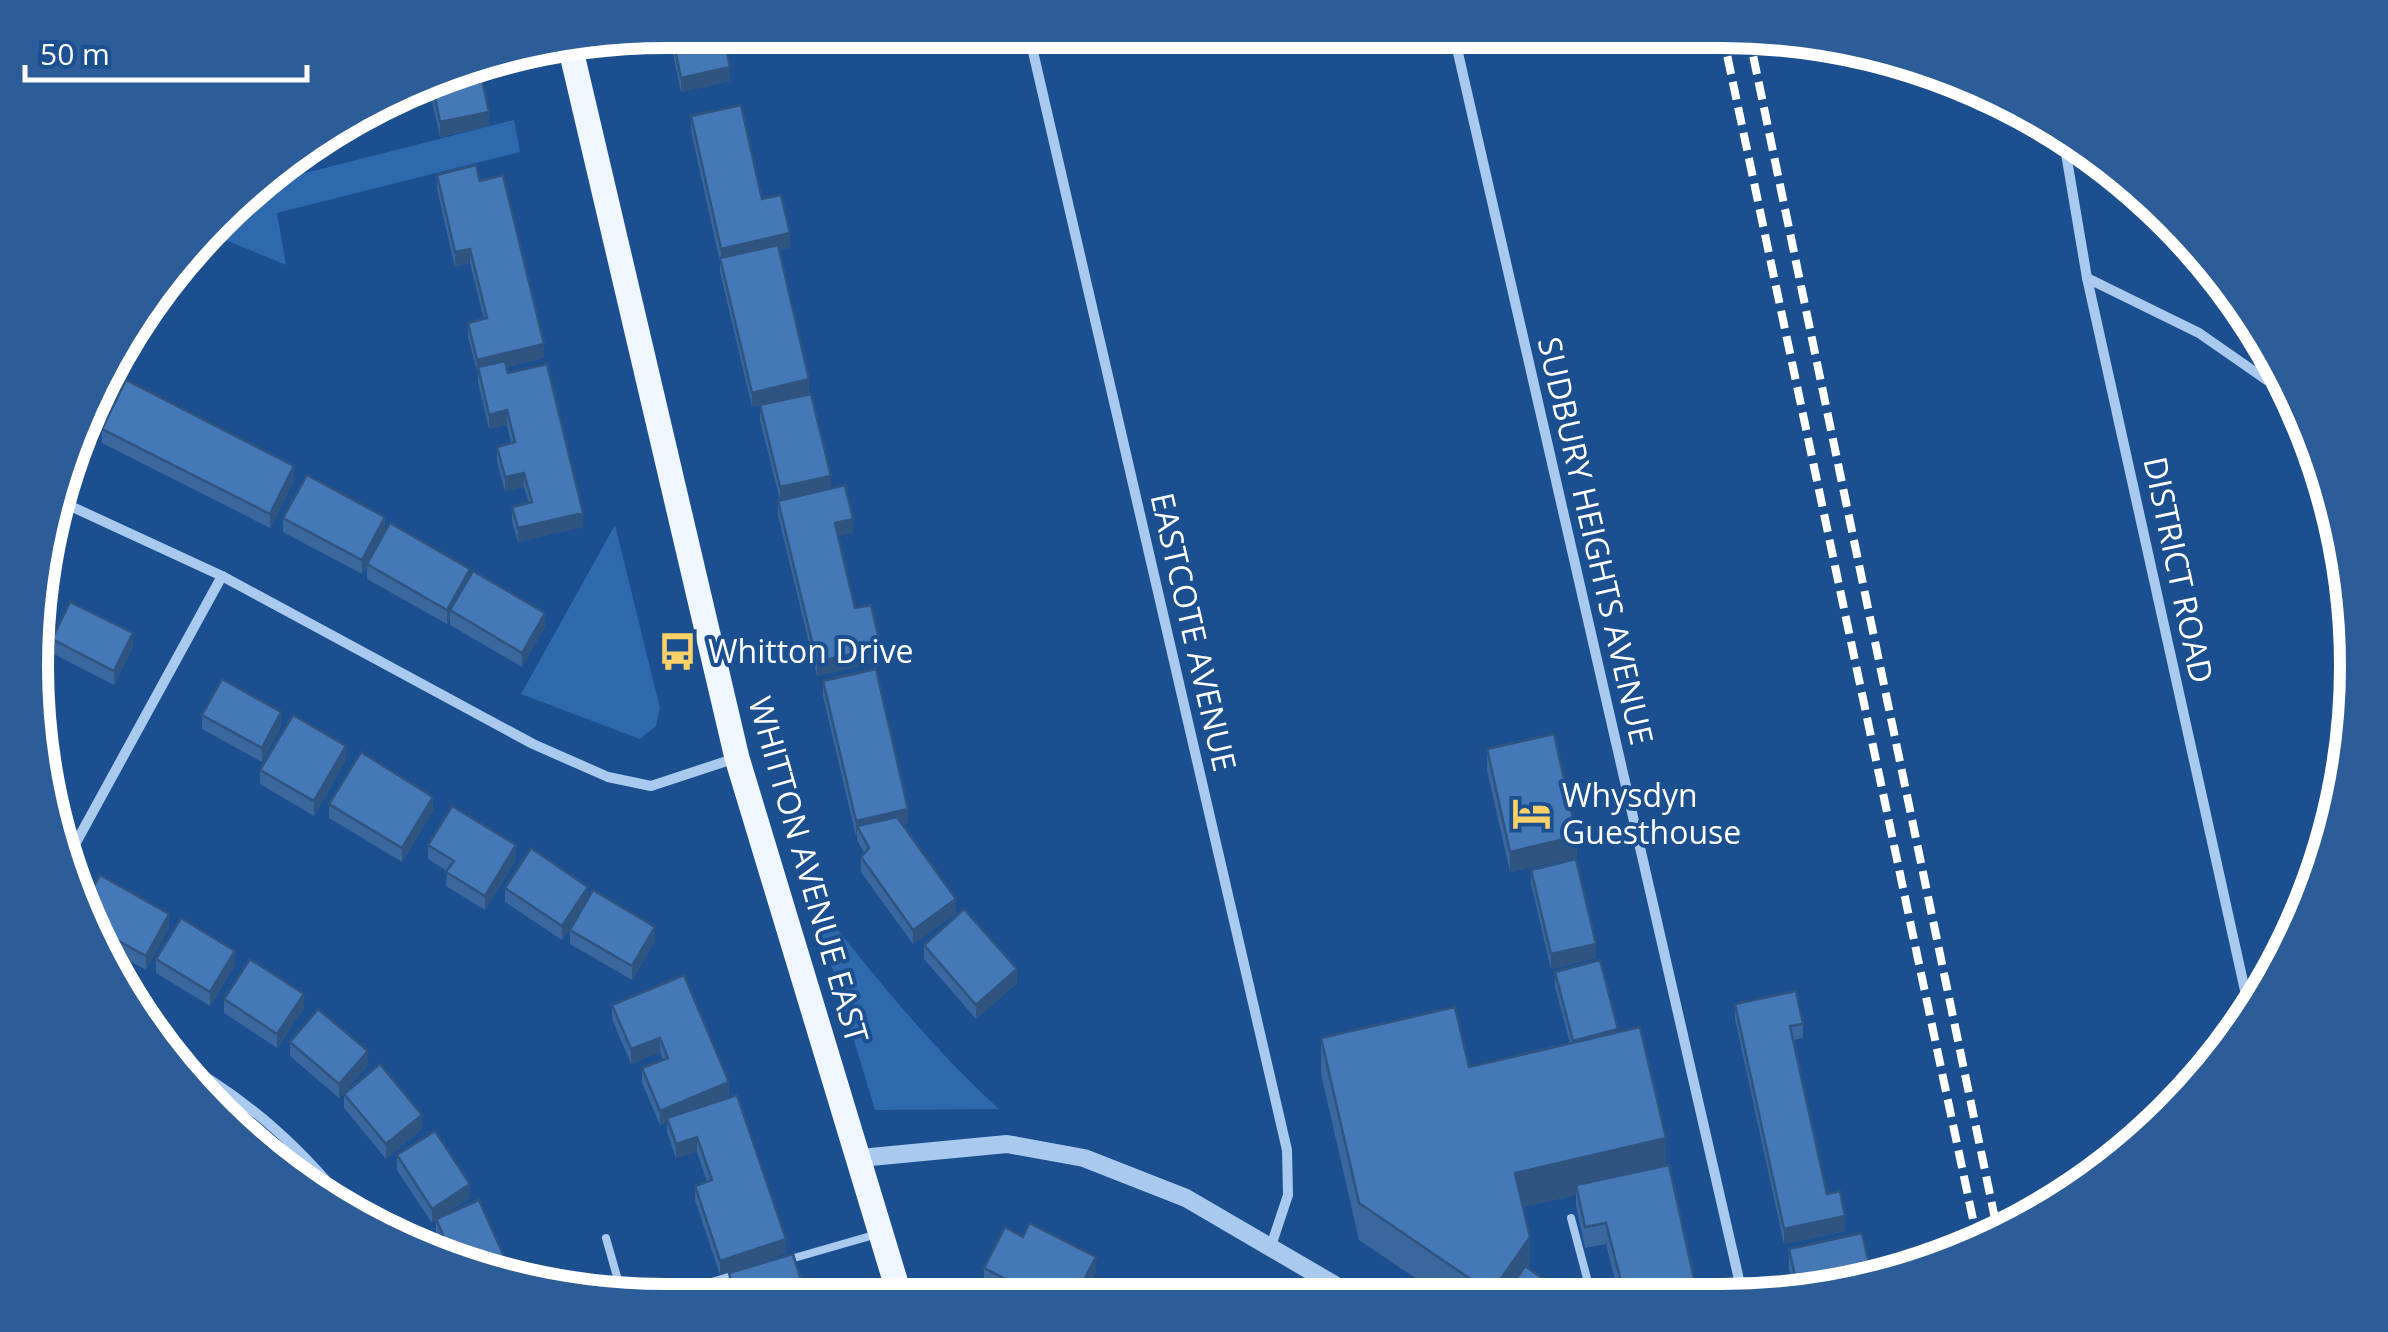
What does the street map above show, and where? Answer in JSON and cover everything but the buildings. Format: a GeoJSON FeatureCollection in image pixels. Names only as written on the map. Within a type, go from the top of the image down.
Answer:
{"type":"FeatureCollection","features":[{"type":"Feature","properties":{"kind":"main road","name":"WHITTON AVENUE EAST"},"geometry":{"type":"LineString","coordinates":[[572,55],[737,758],[897,1284]]}},
{"type":"Feature","properties":{"kind":"street","name":"EASTCOTE AVENUE"},"geometry":{"type":"LineString","coordinates":[[1032,48],[1287,1150],[1288,1194],[1271,1246]]}},
{"type":"Feature","properties":{"kind":"street","name":"SUDBURY HEIGHTS AVENUE"},"geometry":{"type":"LineString","coordinates":[[1457,48],[1740,1284]]}},
{"type":"Feature","properties":{"kind":"street","name":"DISTRICT ROAD"},"geometry":{"type":"LineString","coordinates":[[2067,153],[2088,278],[2246,995]]}},
{"type":"Feature","properties":{"kind":"street"},"geometry":{"type":"LineString","coordinates":[[2088,278],[2199,333],[2273,384]]}},
{"type":"Feature","properties":{"kind":"street"},"geometry":{"type":"LineString","coordinates":[[69,505],[222,576],[533,744],[608,778],[651,786],[737,758]]}},
{"type":"Feature","properties":{"kind":"street"},"geometry":{"type":"LineString","coordinates":[[74,845],[222,576]]}},
{"type":"Feature","properties":{"kind":"street"},"geometry":{"type":"LineString","coordinates":[[206,1079],[260,1114],[333,1187]]}},
{"type":"Feature","properties":{"kind":"street"},"geometry":{"type":"LineString","coordinates":[[860,1158],[1007,1144],[1084,1158],[1186,1198],[1334,1284]]}},
{"type":"Feature","properties":{"kind":"lane"},"geometry":{"type":"LineString","coordinates":[[1571,1218],[1589,1284]]}},
{"type":"Feature","properties":{"kind":"lane"},"geometry":{"type":"LineString","coordinates":[[774,1264],[882,1232]]}},
{"type":"Feature","properties":{"kind":"lane"},"geometry":{"type":"LineString","coordinates":[[606,1238],[619,1282]]}},
{"type":"Feature","properties":{"kind":"lane"},"geometry":{"type":"LineString","coordinates":[[703,1284],[738,1274]]}},
{"type":"Feature","properties":{"kind":"shaded area"},"geometry":{"type":"Polygon","coordinates":[[[514,120],[520,152],[277,213],[286,265],[220,238],[285,178],[514,120]]]}},
{"type":"Feature","properties":{"kind":"shaded area"},"geometry":{"type":"Polygon","coordinates":[[[615,525],[660,708],[656,726],[640,739],[521,694],[615,525]]]}},
{"type":"Feature","properties":{"kind":"shaded area"},"geometry":{"type":"Polygon","coordinates":[[[810,894],[924,1032],[999,1109],[875,1110],[810,894]]]}},
{"type":"Feature","properties":{"kind":"railway"},"geometry":{"type":"LineString","coordinates":[[1726,48],[1975,1230]]}},
{"type":"Feature","properties":{"kind":"railway"},"geometry":{"type":"LineString","coordinates":[[1752,49],[1996,1221]]}},
{"type":"Feature","properties":{"kind":"place","name":"Whitton Drive"},"geometry":{"type":"Point","coordinates":[678,652]}},
{"type":"Feature","properties":{"kind":"place","name":"Whysdyn Guesthouse"},"geometry":{"type":"Point","coordinates":[1532,814]}}]}
